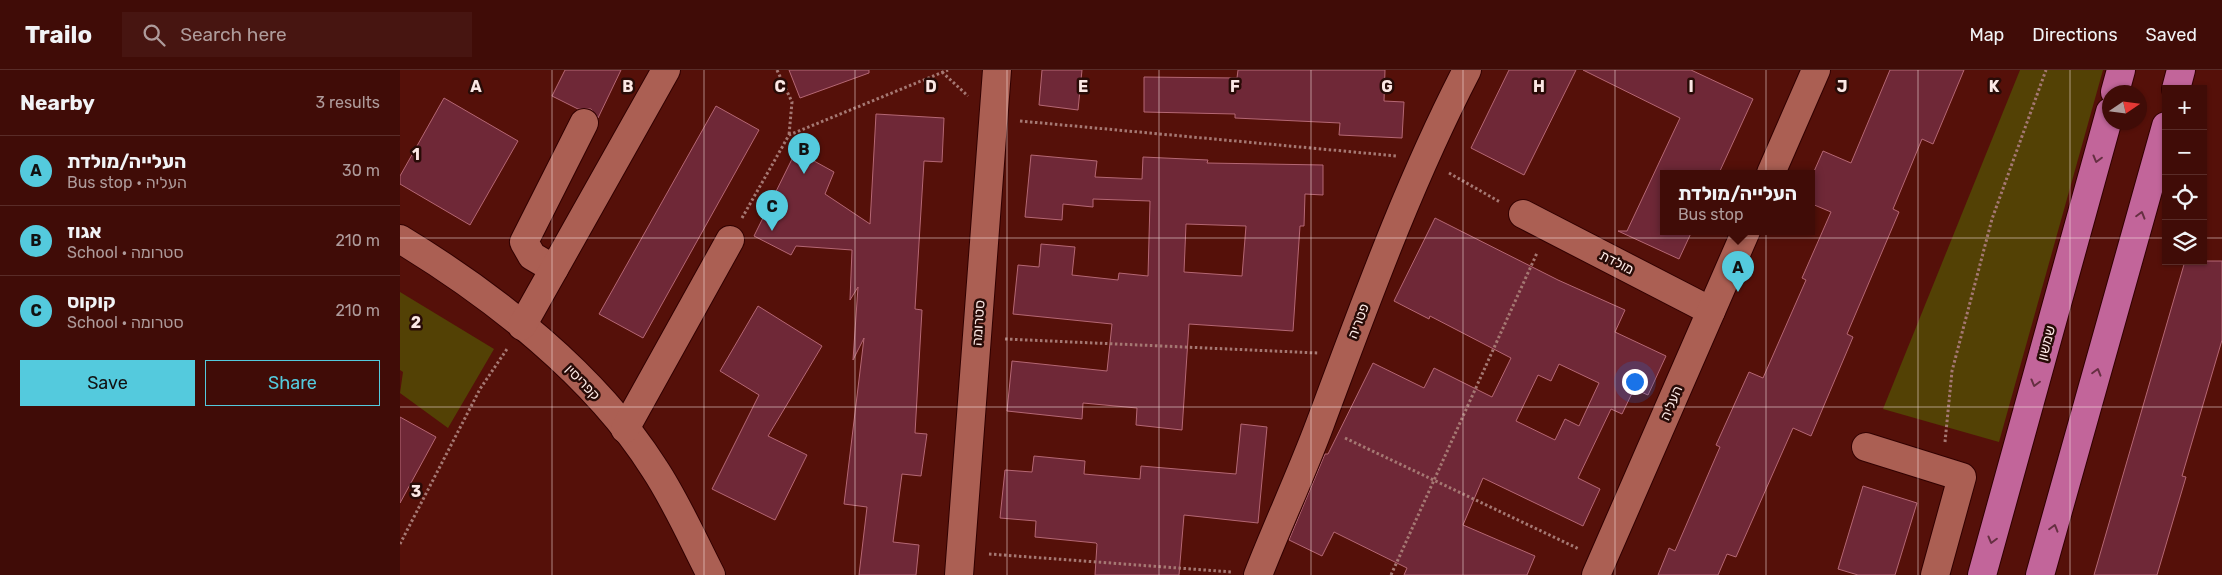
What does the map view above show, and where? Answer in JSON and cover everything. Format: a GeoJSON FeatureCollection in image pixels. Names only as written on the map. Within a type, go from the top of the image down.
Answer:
{"type":"FeatureCollection","features":[{"type":"Feature","properties":{"kind":"main road"},"geometry":{"type":"LineString","coordinates":[[2117,85],[2121,70]]}},
{"type":"Feature","properties":{"kind":"main road"},"geometry":{"type":"LineString","coordinates":[[2177,85],[2181,70]]}},
{"type":"Feature","properties":{"kind":"main road","name":"שמשון"},"geometry":{"type":"LineString","coordinates":[[1982,575],[2105,130]]}},
{"type":"Feature","properties":{"kind":"main road"},"geometry":{"type":"LineString","coordinates":[[2040,575],[2165,130]]}},
{"type":"Feature","properties":{"kind":"street"},"geometry":{"type":"LineString","coordinates":[[522,326],[666,70]]}},
{"type":"Feature","properties":{"kind":"street","name":"סטרומה"},"geometry":{"type":"LineString","coordinates":[[960,563],[996,70]]}},
{"type":"Feature","properties":{"kind":"street","name":"פטריה"},"geometry":{"type":"LineString","coordinates":[[1258,574],[1319,426],[1362,311],[1436,129],[1467,70]]}},
{"type":"Feature","properties":{"kind":"street"},"geometry":{"type":"LineString","coordinates":[[1772,170],[1816,70]]}},
{"type":"Feature","properties":{"kind":"street"},"geometry":{"type":"LineString","coordinates":[[554,268],[532,256],[524,242],[584,122]]}},
{"type":"Feature","properties":{"kind":"street","name":"מולדת"},"geometry":{"type":"LineString","coordinates":[[1523,214],[1711,311]]}},
{"type":"Feature","properties":{"kind":"street","name":"העליה"},"geometry":{"type":"LineString","coordinates":[[1599,568],[1744,235]]}},
{"type":"Feature","properties":{"kind":"street","name":"קפריסין"},"geometry":{"type":"LineString","coordinates":[[400,239],[486,297],[549,347],[615,415],[655,468],[711,575]]}},
{"type":"Feature","properties":{"kind":"street"},"geometry":{"type":"LineString","coordinates":[[625,429],[730,240]]}},
{"type":"Feature","properties":{"kind":"street"},"geometry":{"type":"LineString","coordinates":[[1866,447],[1962,477],[1935,575]]}},
{"type":"Feature","properties":{"kind":"path"},"geometry":{"type":"LineString","coordinates":[[757,189],[789,135],[792,102],[777,70]]}},
{"type":"Feature","properties":{"kind":"path"},"geometry":{"type":"LineString","coordinates":[[789,135],[948,70]]}},
{"type":"Feature","properties":{"kind":"path"},"geometry":{"type":"LineString","coordinates":[[1942,471],[1952,371],[1992,219],[2046,70]]}},
{"type":"Feature","properties":{"kind":"path"},"geometry":{"type":"LineString","coordinates":[[993,119],[1424,158],[1523,214]]}},
{"type":"Feature","properties":{"kind":"path"},"geometry":{"type":"LineString","coordinates":[[1391,575],[1548,227]]}},
{"type":"Feature","properties":{"kind":"path"},"geometry":{"type":"LineString","coordinates":[[400,544],[480,388],[522,326]]}},
{"type":"Feature","properties":{"kind":"path"},"geometry":{"type":"LineString","coordinates":[[977,337],[1346,354]]}},
{"type":"Feature","properties":{"kind":"path"},"geometry":{"type":"LineString","coordinates":[[1319,426],[1434,481],[1599,568]]}},
{"type":"Feature","properties":{"kind":"path"},"geometry":{"type":"LineString","coordinates":[[960,563],[1258,574]]}},
{"type":"Feature","properties":{"kind":"shaded area"},"geometry":{"type":"Polygon","coordinates":[[[2020,70],[2103,70],[1999,442],[1883,409],[2020,70]]]}},
{"type":"Feature","properties":{"kind":"shaded area"},"geometry":{"type":"Polygon","coordinates":[[[400,292],[494,349],[448,428],[400,393],[403,372],[400,370],[400,292]]]}},
{"type":"Feature","properties":{"kind":"building"},"geometry":{"type":"Polygon","coordinates":[[[565,70],[621,70],[598,118],[591,109],[578,109],[552,96],[565,70]]]}},
{"type":"Feature","properties":{"kind":"building"},"geometry":{"type":"Polygon","coordinates":[[[789,70],[869,70],[869,73],[800,98],[789,70]]]}},
{"type":"Feature","properties":{"kind":"building"},"geometry":{"type":"Polygon","coordinates":[[[1042,70],[1082,70],[1078,110],[1039,105],[1042,70]]]}},
{"type":"Feature","properties":{"kind":"building"},"geometry":{"type":"Polygon","coordinates":[[[1238,70],[1385,70],[1384,101],[1404,102],[1402,138],[1339,135],[1340,123],[1235,118],[1235,114],[1144,112],[1144,77],[1237,78],[1238,70]]]}},
{"type":"Feature","properties":{"kind":"building"},"geometry":{"type":"Polygon","coordinates":[[[1509,70],[1576,70],[1524,175],[1471,148],[1509,70]]]}},
{"type":"Feature","properties":{"kind":"building"},"geometry":{"type":"Polygon","coordinates":[[[1583,70],[1691,70],[1753,99],[1720,170],[1660,170],[1660,235],[1690,235],[1679,259],[1618,231],[1627,231],[1680,118],[1583,70]]]}},
{"type":"Feature","properties":{"kind":"building"},"geometry":{"type":"Polygon","coordinates":[[[1890,70],[1964,70],[1933,144],[1922,139],[1893,209],[1899,212],[1847,334],[1853,337],[1811,436],[1793,428],[1736,557],[1727,554],[1718,575],[1658,575],[1669,548],[1675,551],[1720,447],[1716,445],[1749,372],[1763,378],[1806,280],[1802,278],[1831,212],[1815,205],[1815,170],[1823,151],[1851,163],[1890,70]]]}},
{"type":"Feature","properties":{"kind":"building"},"geometry":{"type":"Polygon","coordinates":[[[444,98],[518,141],[470,225],[400,184],[400,176],[444,98]]]}},
{"type":"Feature","properties":{"kind":"building"},"geometry":{"type":"Polygon","coordinates":[[[716,106],[759,130],[643,338],[599,314],[716,106]]]}},
{"type":"Feature","properties":{"kind":"building"},"geometry":{"type":"Polygon","coordinates":[[[876,114],[944,118],[942,162],[924,161],[915,309],[922,310],[915,433],[927,434],[921,476],[902,474],[893,542],[919,545],[916,575],[859,575],[867,507],[844,504],[864,338],[853,360],[858,287],[850,300],[852,250],[796,246],[791,255],[754,236],[796,151],[834,172],[825,194],[870,224],[876,114]]]}},
{"type":"Feature","properties":{"kind":"building"},"geometry":{"type":"Polygon","coordinates":[[[1031,155],[1097,161],[1095,177],[1142,179],[1143,157],[1208,160],[1207,163],[1323,165],[1323,195],[1305,194],[1304,226],[1300,226],[1293,331],[1189,324],[1182,430],[1136,425],[1137,408],[1083,403],[1082,419],[1007,411],[1012,361],[1107,371],[1112,324],[1013,314],[1018,265],[1039,267],[1041,244],[1075,247],[1072,275],[1118,280],[1119,273],[1148,276],[1150,201],[1093,199],[1093,207],[1063,204],[1062,220],[1025,217],[1031,155]],[[1186,224],[1184,272],[1242,276],[1246,226],[1186,224]]]}},
{"type":"Feature","properties":{"kind":"building"},"geometry":{"type":"Polygon","coordinates":[[[1435,218],[1558,280],[1625,310],[1615,332],[1666,356],[1648,395],[1634,389],[1622,414],[1611,409],[1578,478],[1600,489],[1583,526],[1483,478],[1463,525],[1535,556],[1527,575],[1404,575],[1407,568],[1334,532],[1322,556],[1289,540],[1325,454],[1328,454],[1373,363],[1424,388],[1434,368],[1492,397],[1511,358],[1430,316],[1429,319],[1394,301],[1435,218]],[[1559,364],[1551,381],[1538,375],[1516,421],[1555,440],[1565,419],[1579,426],[1599,383],[1559,364]]]}},
{"type":"Feature","properties":{"kind":"building"},"geometry":{"type":"Polygon","coordinates":[[[2207,261],[2222,261],[2222,340],[2182,476],[2186,477],[2157,575],[2094,575],[2184,265],[2207,265],[2207,261]]]}},
{"type":"Feature","properties":{"kind":"building"},"geometry":{"type":"Polygon","coordinates":[[[758,306],[822,346],[768,436],[807,455],[775,520],[712,489],[759,395],[720,371],[758,306]]]}},
{"type":"Feature","properties":{"kind":"building"},"geometry":{"type":"Polygon","coordinates":[[[400,417],[436,437],[400,503],[400,417]]]}},
{"type":"Feature","properties":{"kind":"building"},"geometry":{"type":"Polygon","coordinates":[[[1241,424],[1267,427],[1258,523],[1184,515],[1179,575],[1095,575],[1096,543],[1035,537],[1036,521],[1000,518],[1005,470],[1032,472],[1034,456],[1085,461],[1084,474],[1140,479],[1141,466],[1236,474],[1241,424]]]}},
{"type":"Feature","properties":{"kind":"building"},"geometry":{"type":"Polygon","coordinates":[[[1863,486],[1917,503],[1895,575],[1858,575],[1838,569],[1863,486]]]}},
{"type":"Feature","properties":{"kind":"place","name":"אגוז"},"geometry":{"type":"Point","coordinates":[804,174]}},
{"type":"Feature","properties":{"kind":"place","name":"קוקוס"},"geometry":{"type":"Point","coordinates":[772,231]}},
{"type":"Feature","properties":{"kind":"place","name":"העלייה/מולדת"},"geometry":{"type":"Point","coordinates":[1738,292]}}]}
